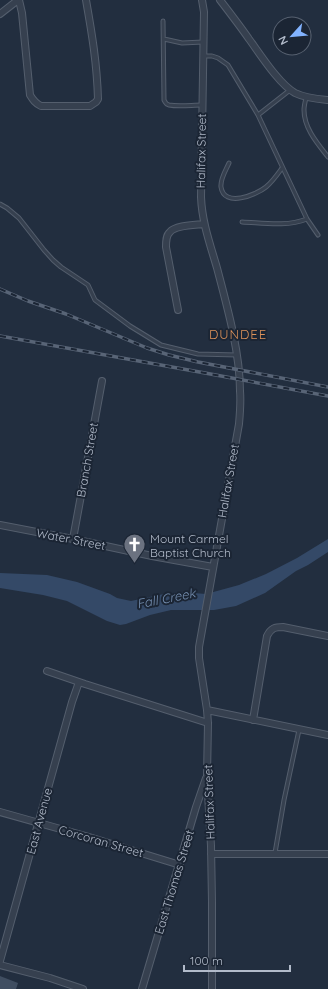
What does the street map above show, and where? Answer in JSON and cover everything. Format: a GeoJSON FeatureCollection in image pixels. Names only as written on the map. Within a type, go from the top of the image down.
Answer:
{"type":"FeatureCollection","features":[{"type":"Feature","properties":{"kind":"street"},"geometry":{"type":"LineString","coordinates":[[0,14],[19,0],[22,13],[30,95],[32,100],[41,106],[90,106],[98,99],[94,46],[86,0]]}},
{"type":"Feature","properties":{"kind":"street","name":"Halifax Street"},"geometry":{"type":"LineString","coordinates":[[202,0],[204,12],[200,197],[204,224],[219,276],[237,355],[240,390],[239,424],[199,647],[199,658],[208,723],[207,776],[211,854],[212,989]]}},
{"type":"Feature","properties":{"kind":"street"},"geometry":{"type":"LineString","coordinates":[[220,0],[278,78],[290,90],[306,97],[328,100]]}},
{"type":"Feature","properties":{"kind":"street"},"geometry":{"type":"LineString","coordinates":[[178,310],[166,247],[168,234],[173,229],[204,224]]}},
{"type":"Feature","properties":{"kind":"street","name":"Branch Street"},"geometry":{"type":"LineString","coordinates":[[73,538],[102,381]]}},
{"type":"Feature","properties":{"kind":"street","name":"Water Street"},"geometry":{"type":"LineString","coordinates":[[0,525],[73,538],[152,556],[213,567]]}},
{"type":"Feature","properties":{"kind":"street"},"geometry":{"type":"LineString","coordinates":[[254,720],[269,631],[273,628],[283,627],[328,636]]}},
{"type":"Feature","properties":{"kind":"street"},"geometry":{"type":"LineString","coordinates":[[47,671],[208,723]]}},
{"type":"Feature","properties":{"kind":"street","name":"East Avenue"},"geometry":{"type":"LineString","coordinates":[[0,961],[72,702],[79,682]]}},
{"type":"Feature","properties":{"kind":"street"},"geometry":{"type":"LineString","coordinates":[[207,710],[328,735]]}},
{"type":"Feature","properties":{"kind":"street","name":"East Thomas Street"},"geometry":{"type":"LineString","coordinates":[[142,989],[196,807],[207,776]]}},
{"type":"Feature","properties":{"kind":"street","name":"Corcoran Street"},"geometry":{"type":"LineString","coordinates":[[0,812],[180,864]]}},
{"type":"Feature","properties":{"kind":"street"},"geometry":{"type":"LineString","coordinates":[[211,854],[328,854]]}},
{"type":"Feature","properties":{"kind":"street"},"geometry":{"type":"LineString","coordinates":[[0,965],[50,978],[83,989]]}},
{"type":"Feature","properties":{"kind":"lane"},"geometry":{"type":"LineString","coordinates":[[163,21],[164,100],[169,105],[202,105]]}},
{"type":"Feature","properties":{"kind":"lane"},"geometry":{"type":"LineString","coordinates":[[164,39],[182,43],[203,42]]}},
{"type":"Feature","properties":{"kind":"lane"},"geometry":{"type":"LineString","coordinates":[[203,56],[218,58],[228,65],[258,115],[307,219],[318,235]]}},
{"type":"Feature","properties":{"kind":"lane"},"geometry":{"type":"LineString","coordinates":[[258,115],[290,90]]}},
{"type":"Feature","properties":{"kind":"lane"},"geometry":{"type":"LineString","coordinates":[[306,97],[304,108],[306,122],[318,145],[328,157]]}},
{"type":"Feature","properties":{"kind":"lane"},"geometry":{"type":"LineString","coordinates":[[229,163],[221,181],[221,187],[230,198],[237,199],[260,192],[274,180],[282,168]]}},
{"type":"Feature","properties":{"kind":"lane"},"geometry":{"type":"LineString","coordinates":[[0,204],[19,218],[53,260],[88,285],[95,300],[130,326],[161,346],[198,354],[237,355]]}},
{"type":"Feature","properties":{"kind":"lane"},"geometry":{"type":"LineString","coordinates":[[242,222],[279,224],[299,222],[307,219]]}},
{"type":"Feature","properties":{"kind":"lane"},"geometry":{"type":"LineString","coordinates":[[275,854],[284,800],[299,729]]}},
{"type":"Feature","properties":{"kind":"water","name":"Fall Creek"},"geometry":{"type":"Polygon","coordinates":[[[328,539],[328,552],[296,571],[265,593],[236,606],[214,610],[171,610],[120,625],[107,621],[67,601],[43,595],[0,588],[0,573],[47,575],[77,582],[117,598],[131,601],[181,592],[206,594],[239,585],[266,574],[297,558],[328,539]]]}},
{"type":"Feature","properties":{"kind":"building"},"geometry":{"type":"Polygon","coordinates":[[[0,976],[18,983],[16,989],[0,989],[0,976]]]}},
{"type":"Feature","properties":{"kind":"railway"},"geometry":{"type":"LineString","coordinates":[[0,289],[28,301],[66,314],[147,348],[169,355],[328,387]]}},
{"type":"Feature","properties":{"kind":"railway"},"geometry":{"type":"LineString","coordinates":[[0,336],[328,396]]}},
{"type":"Feature","properties":{"kind":"place","name":"Mount Carmel Baptist Church"},"geometry":{"type":"Point","coordinates":[135,564]}},
{"type":"Feature","properties":{"kind":"district","name":"DUNDEE"},"geometry":{"type":"Point","coordinates":[238,334]}}]}
